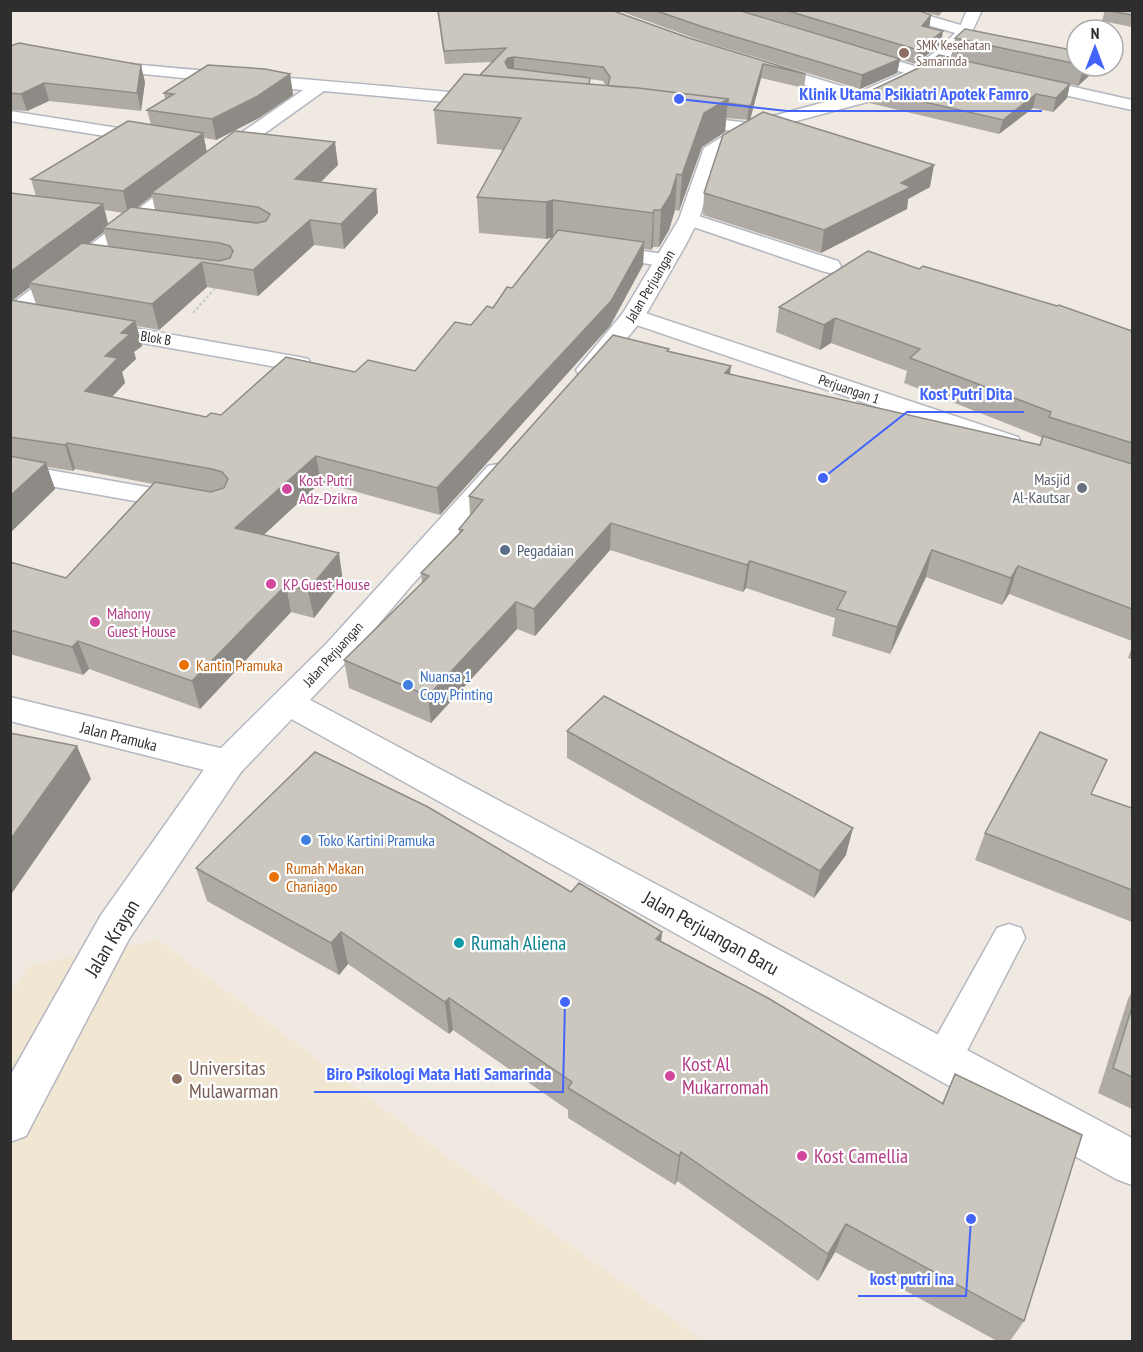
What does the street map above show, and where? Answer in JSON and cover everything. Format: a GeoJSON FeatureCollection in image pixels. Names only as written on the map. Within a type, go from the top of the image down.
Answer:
{"type":"FeatureCollection","features":[{"type":"Feature","properties":{"kind":"street"},"geometry":{"type":"LineString","coordinates":[[891,10],[971,21]]}},
{"type":"Feature","properties":{"kind":"street","name":"Jalan Perjuangan"},"geometry":{"type":"LineString","coordinates":[[575,385],[633,316],[689,219],[711,152],[749,129],[861,98],[935,66],[971,21]]}},
{"type":"Feature","properties":{"kind":"street"},"geometry":{"type":"LineString","coordinates":[[839,48],[935,66]]}},
{"type":"Feature","properties":{"kind":"street"},"geometry":{"type":"LineString","coordinates":[[750,63],[861,98]]}},
{"type":"Feature","properties":{"kind":"street"},"geometry":{"type":"LineString","coordinates":[[88,64],[153,73],[503,102]]}},
{"type":"Feature","properties":{"kind":"street"},"geometry":{"type":"LineString","coordinates":[[1010,78],[1132,105]]}},
{"type":"Feature","properties":{"kind":"street"},"geometry":{"type":"LineString","coordinates":[[12,315],[229,150],[319,87]]}},
{"type":"Feature","properties":{"kind":"street"},"geometry":{"type":"LineString","coordinates":[[10,116],[171,141]]}},
{"type":"Feature","properties":{"kind":"street"},"geometry":{"type":"LineString","coordinates":[[670,118],[749,129]]}},
{"type":"Feature","properties":{"kind":"street"},"geometry":{"type":"LineString","coordinates":[[206,146],[229,150]]}},
{"type":"Feature","properties":{"kind":"street"},"geometry":{"type":"LineString","coordinates":[[689,219],[830,266]]}},
{"type":"Feature","properties":{"kind":"street"},"geometry":{"type":"LineString","coordinates":[[109,220],[164,227]]}},
{"type":"Feature","properties":{"kind":"street"},"geometry":{"type":"LineString","coordinates":[[575,248],[664,260]]}},
{"type":"Feature","properties":{"kind":"street"},"geometry":{"type":"LineString","coordinates":[[84,259],[119,264]]}},
{"type":"Feature","properties":{"kind":"street","name":"Blok B"},"geometry":{"type":"LineString","coordinates":[[12,315],[170,340],[299,364]]}},
{"type":"Feature","properties":{"kind":"street","name":"Perjuangan 1"},"geometry":{"type":"LineString","coordinates":[[633,316],[1031,450]]}},
{"type":"Feature","properties":{"kind":"street","name":"Jalan Perjuangan"},"geometry":{"type":"LineString","coordinates":[[228,763],[289,703],[512,456]]}},
{"type":"Feature","properties":{"kind":"street"},"geometry":{"type":"LineString","coordinates":[[10,471],[208,506]]}},
{"type":"Feature","properties":{"kind":"street","name":"Jalan Perjuangan Baru"},"geometry":{"type":"LineString","coordinates":[[289,703],[1132,1163]]}},
{"type":"Feature","properties":{"kind":"street","name":"Jalan Pramuka"},"geometry":{"type":"LineString","coordinates":[[10,709],[228,763]]}},
{"type":"Feature","properties":{"kind":"street","name":"Jalan Krayan"},"geometry":{"type":"LineString","coordinates":[[10,1121],[115,927],[228,763]]}},
{"type":"Feature","properties":{"kind":"lane"},"geometry":{"type":"LineString","coordinates":[[943,1060],[1009,938]]}},
{"type":"Feature","properties":{"kind":"path"},"geometry":{"type":"LineString","coordinates":[[170,340],[225,277]]}},
{"type":"Feature","properties":{"kind":"shaded area","name":"Universitas Mulawarman"},"geometry":{"type":"Polygon","coordinates":[[[158,940],[457,1164],[703,1341],[11,1342],[11,994],[30,965],[158,940]]]}},
{"type":"Feature","properties":{"kind":"building"},"geometry":{"type":"Polygon","coordinates":[[[438,10],[611,10],[689,38],[806,74],[763,64],[749,106],[728,103],[728,99],[608,86],[610,77],[603,67],[514,57],[508,58],[505,62],[508,68],[590,78],[589,84],[480,75],[506,48],[444,51],[438,10]]]}},
{"type":"Feature","properties":{"kind":"building"},"geometry":{"type":"Polygon","coordinates":[[[654,10],[738,10],[900,59],[862,75],[654,10]]]}},
{"type":"Feature","properties":{"kind":"building"},"geometry":{"type":"Polygon","coordinates":[[[785,10],[917,10],[931,15],[922,26],[943,31],[918,50],[785,10]]]}},
{"type":"Feature","properties":{"kind":"building"},"geometry":{"type":"Polygon","coordinates":[[[1105,10],[1132,10],[1132,15],[1105,10]]]}},
{"type":"Feature","properties":{"kind":"building"},"geometry":{"type":"Polygon","coordinates":[[[965,29],[1065,49],[1065,61],[955,38],[965,29]]]}},
{"type":"Feature","properties":{"kind":"building"},"geometry":{"type":"Polygon","coordinates":[[[19,43],[141,65],[137,93],[44,83],[21,94],[10,93],[10,46],[19,43]]]}},
{"type":"Feature","properties":{"kind":"building"},"geometry":{"type":"Polygon","coordinates":[[[939,55],[1070,84],[1056,98],[1036,94],[1003,120],[872,90],[927,64],[939,55]]]}},
{"type":"Feature","properties":{"kind":"building"},"geometry":{"type":"Polygon","coordinates":[[[208,65],[265,69],[290,74],[256,97],[212,119],[147,110],[174,94],[164,93],[208,65]]]}},
{"type":"Feature","properties":{"kind":"building"},"geometry":{"type":"Polygon","coordinates":[[[464,74],[638,88],[728,99],[704,113],[682,175],[677,174],[671,194],[661,210],[654,210],[653,213],[553,200],[546,202],[477,197],[521,118],[434,110],[464,74]]]}},
{"type":"Feature","properties":{"kind":"building"},"geometry":{"type":"Polygon","coordinates":[[[763,112],[934,165],[901,183],[911,187],[824,230],[704,193],[723,135],[763,112]]]}},
{"type":"Feature","properties":{"kind":"building"},"geometry":{"type":"Polygon","coordinates":[[[128,121],[203,133],[123,191],[31,179],[128,121]]]}},
{"type":"Feature","properties":{"kind":"building"},"geometry":{"type":"Polygon","coordinates":[[[235,131],[335,142],[295,179],[376,189],[341,224],[310,220],[253,270],[202,262],[152,304],[29,283],[82,243],[219,261],[230,258],[233,251],[230,246],[220,243],[103,228],[131,207],[257,223],[266,221],[270,214],[258,207],[151,193],[235,131]]]}},
{"type":"Feature","properties":{"kind":"building"},"geometry":{"type":"Polygon","coordinates":[[[10,193],[103,204],[10,272],[10,193]]]}},
{"type":"Feature","properties":{"kind":"building"},"geometry":{"type":"Polygon","coordinates":[[[558,230],[644,242],[611,301],[437,488],[316,456],[235,528],[339,553],[308,590],[286,585],[192,681],[78,641],[72,647],[10,630],[10,562],[66,578],[155,482],[211,492],[224,488],[228,479],[222,472],[212,469],[67,443],[65,445],[10,437],[10,300],[135,321],[121,333],[130,334],[105,356],[118,358],[85,391],[206,417],[211,413],[221,415],[286,357],[355,372],[368,360],[415,371],[455,322],[471,325],[487,306],[493,308],[507,287],[512,288],[558,230]]]}},
{"type":"Feature","properties":{"kind":"building"},"geometry":{"type":"Polygon","coordinates":[[[868,251],[919,269],[923,266],[1059,305],[1132,331],[1132,443],[1049,417],[1051,412],[910,358],[920,349],[835,318],[824,325],[779,307],[868,251]]]}},
{"type":"Feature","properties":{"kind":"building"},"geometry":{"type":"Polygon","coordinates":[[[613,335],[731,366],[725,373],[1040,445],[1043,436],[1132,464],[1132,609],[1018,566],[1011,578],[932,550],[897,627],[837,609],[846,592],[750,561],[747,565],[611,523],[534,609],[516,602],[428,696],[344,660],[429,576],[421,573],[463,530],[459,529],[483,500],[469,496],[613,335]]]}},
{"type":"Feature","properties":{"kind":"building"},"geometry":{"type":"Polygon","coordinates":[[[10,456],[46,463],[10,496],[10,456]]]}},
{"type":"Feature","properties":{"kind":"building"},"geometry":{"type":"Polygon","coordinates":[[[604,696],[853,828],[820,871],[567,731],[604,696]]]}},
{"type":"Feature","properties":{"kind":"building"},"geometry":{"type":"Polygon","coordinates":[[[1040,732],[1107,760],[1091,794],[1132,808],[1132,890],[985,833],[1040,732]]]}},
{"type":"Feature","properties":{"kind":"building"},"geometry":{"type":"Polygon","coordinates":[[[10,733],[77,746],[10,840],[10,733]]]}},
{"type":"Feature","properties":{"kind":"building"},"geometry":{"type":"Polygon","coordinates":[[[315,752],[428,807],[571,892],[579,883],[662,932],[656,939],[768,998],[943,1104],[955,1074],[1082,1135],[1024,1321],[846,1224],[828,1254],[681,1152],[679,1156],[568,1088],[572,1082],[449,998],[445,1002],[341,932],[331,943],[196,868],[315,752]]]}},
{"type":"Feature","properties":{"kind":"building"},"geometry":{"type":"Polygon","coordinates":[[[1132,1007],[1132,1077],[1113,1068],[1132,1007]]]}},
{"type":"Feature","properties":{"kind":"place","name":"SMK Kesehatan Samarinda"},"geometry":{"type":"Point","coordinates":[904,53]}},
{"type":"Feature","properties":{"kind":"place","name":"Klinik Utama Psikiatri Apotek Famro"},"geometry":{"type":"Point","coordinates":[679,99]}},
{"type":"Feature","properties":{"kind":"place","name":"Kost Putri Dita"},"geometry":{"type":"Point","coordinates":[823,478]}},
{"type":"Feature","properties":{"kind":"place","name":"Masjid Al-Kautsar"},"geometry":{"type":"Point","coordinates":[1082,488]}},
{"type":"Feature","properties":{"kind":"place","name":"Kost Putri Adz-Dzikra"},"geometry":{"type":"Point","coordinates":[287,489]}},
{"type":"Feature","properties":{"kind":"place","name":"Pegadaian"},"geometry":{"type":"Point","coordinates":[505,550]}},
{"type":"Feature","properties":{"kind":"place","name":"KP Guest House"},"geometry":{"type":"Point","coordinates":[271,584]}},
{"type":"Feature","properties":{"kind":"place","name":"Mahony Guest House"},"geometry":{"type":"Point","coordinates":[95,622]}},
{"type":"Feature","properties":{"kind":"place","name":"Kantin Pramuka"},"geometry":{"type":"Point","coordinates":[184,665]}},
{"type":"Feature","properties":{"kind":"place","name":"Nuansa 1 Copy Printing"},"geometry":{"type":"Point","coordinates":[408,685]}},
{"type":"Feature","properties":{"kind":"place","name":"Toko Kartini Pramuka"},"geometry":{"type":"Point","coordinates":[306,840]}},
{"type":"Feature","properties":{"kind":"place","name":"Rumah Makan Chaniago"},"geometry":{"type":"Point","coordinates":[274,877]}},
{"type":"Feature","properties":{"kind":"place","name":"Rumah Aliena"},"geometry":{"type":"Point","coordinates":[459,943]}},
{"type":"Feature","properties":{"kind":"place","name":"Biro Psikologi Mata Hati Samarinda"},"geometry":{"type":"Point","coordinates":[565,1002]}},
{"type":"Feature","properties":{"kind":"place","name":"Kost Al Mukarromah"},"geometry":{"type":"Point","coordinates":[670,1076]}},
{"type":"Feature","properties":{"kind":"place","name":"Universitas Mulawarman"},"geometry":{"type":"Point","coordinates":[177,1079]}},
{"type":"Feature","properties":{"kind":"place","name":"Kost Camellia"},"geometry":{"type":"Point","coordinates":[802,1156]}},
{"type":"Feature","properties":{"kind":"place","name":"kost putri ina"},"geometry":{"type":"Point","coordinates":[971,1219]}}]}
